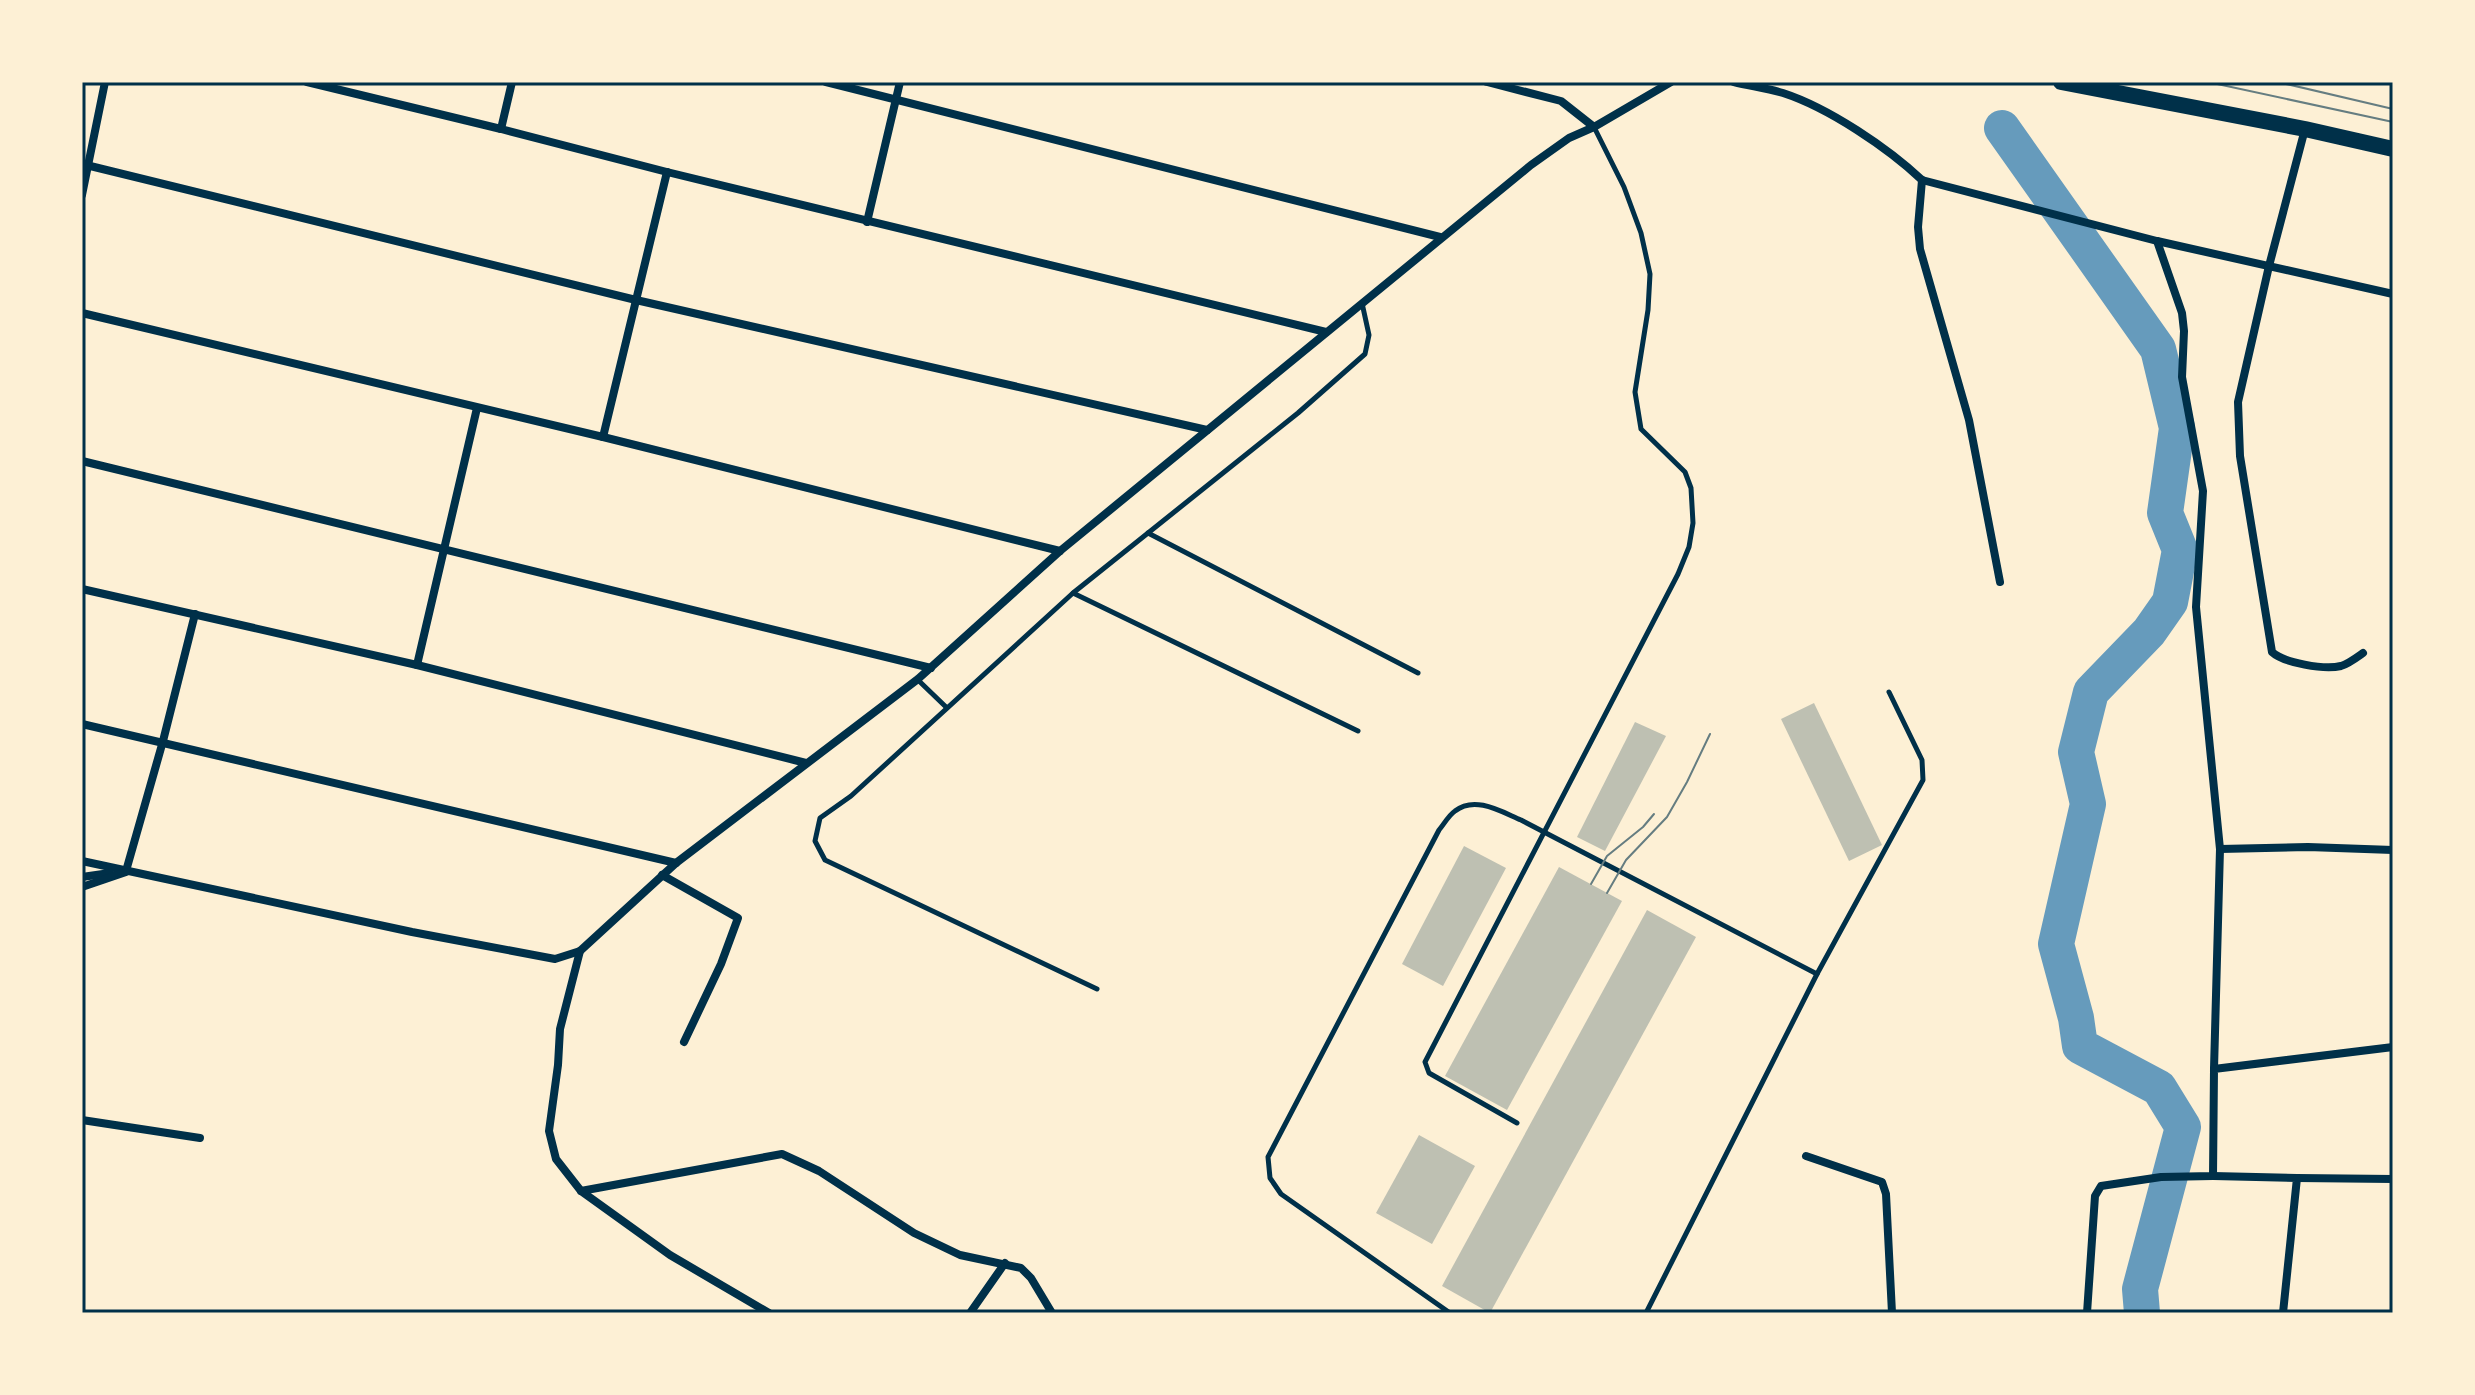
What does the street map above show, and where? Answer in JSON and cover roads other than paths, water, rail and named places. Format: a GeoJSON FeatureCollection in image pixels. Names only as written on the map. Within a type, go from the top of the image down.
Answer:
{"type":"FeatureCollection","features":[{"type":"Feature","properties":{"kind":"main road"},"geometry":{"type":"LineString","coordinates":[[2061,82],[2393,149]]}},
{"type":"Feature","properties":{"kind":"street"},"geometry":{"type":"LineString","coordinates":[[82,195],[85,165],[105,82]]}},
{"type":"Feature","properties":{"kind":"street"},"geometry":{"type":"LineString","coordinates":[[307,82],[867,222],[1326,332]]}},
{"type":"Feature","properties":{"kind":"street"},"geometry":{"type":"LineString","coordinates":[[501,129],[512,82]]}},
{"type":"Feature","properties":{"kind":"street"},"geometry":{"type":"LineString","coordinates":[[826,82],[1440,237]]}},
{"type":"Feature","properties":{"kind":"street"},"geometry":{"type":"LineString","coordinates":[[867,222],[900,82]]}},
{"type":"Feature","properties":{"kind":"street"},"geometry":{"type":"LineString","coordinates":[[1487,82],[1561,101],[1594,127]]}},
{"type":"Feature","properties":{"kind":"street"},"geometry":{"type":"LineString","coordinates":[[82,861],[412,932],[555,959],[580,951],[676,863],[918,679],[1060,551],[1440,237],[1569,138],[1671,82]]}},
{"type":"Feature","properties":{"kind":"street"},"geometry":{"type":"LineString","coordinates":[[1734,82],[1785,94],[1832,116],[1904,163],[1922,180],[2157,241],[2393,294]]}},
{"type":"Feature","properties":{"kind":"street"},"geometry":{"type":"LineString","coordinates":[[2305,129],[2238,402],[2240,456],[2272,652],[2282,659],[2328,668],[2343,665],[2363,653]]}},
{"type":"Feature","properties":{"kind":"street"},"geometry":{"type":"LineString","coordinates":[[85,165],[636,300],[1207,430]]}},
{"type":"Feature","properties":{"kind":"street"},"geometry":{"type":"LineString","coordinates":[[603,437],[667,172]]}},
{"type":"Feature","properties":{"kind":"street"},"geometry":{"type":"LineString","coordinates":[[1922,180],[1918,227],[1920,249],[1969,420],[2000,582]]}},
{"type":"Feature","properties":{"kind":"street"},"geometry":{"type":"LineString","coordinates":[[2157,241],[2182,313],[2182,377],[2203,491],[2196,607],[2220,849],[2213,1176]]}},
{"type":"Feature","properties":{"kind":"street"},"geometry":{"type":"LineString","coordinates":[[82,313],[603,437],[1060,551]]}},
{"type":"Feature","properties":{"kind":"street"},"geometry":{"type":"LineString","coordinates":[[417,665],[477,408]]}},
{"type":"Feature","properties":{"kind":"street"},"geometry":{"type":"LineString","coordinates":[[82,461],[931,668]]}},
{"type":"Feature","properties":{"kind":"street"},"geometry":{"type":"LineString","coordinates":[[82,589],[417,665],[806,763]]}},
{"type":"Feature","properties":{"kind":"street"},"geometry":{"type":"LineString","coordinates":[[126,871],[195,614]]}},
{"type":"Feature","properties":{"kind":"street"},"geometry":{"type":"LineString","coordinates":[[82,724],[676,863]]}},
{"type":"Feature","properties":{"kind":"street"},"geometry":{"type":"LineString","coordinates":[[2220,849],[2308,847],[2393,850]]}},
{"type":"Feature","properties":{"kind":"street"},"geometry":{"type":"LineString","coordinates":[[82,877],[126,871]]}},
{"type":"Feature","properties":{"kind":"street"},"geometry":{"type":"LineString","coordinates":[[82,887],[126,871]]}},
{"type":"Feature","properties":{"kind":"street"},"geometry":{"type":"LineString","coordinates":[[662,875],[738,918],[721,964],[684,1042]]}},
{"type":"Feature","properties":{"kind":"street"},"geometry":{"type":"LineString","coordinates":[[580,951],[560,1029],[549,1131],[556,1159],[581,1191],[670,1255],[769,1313]]}},
{"type":"Feature","properties":{"kind":"street"},"geometry":{"type":"LineString","coordinates":[[2214,1069],[2393,1047]]}},
{"type":"Feature","properties":{"kind":"street"},"geometry":{"type":"LineString","coordinates":[[82,1120],[200,1138]]}},
{"type":"Feature","properties":{"kind":"street"},"geometry":{"type":"LineString","coordinates":[[581,1191],[782,1154],[819,1171],[914,1233],[960,1255],[1021,1268],[1031,1278],[1052,1313]]}},
{"type":"Feature","properties":{"kind":"street"},"geometry":{"type":"LineString","coordinates":[[1806,1156],[1882,1182],[1886,1194],[1892,1313]]}},
{"type":"Feature","properties":{"kind":"street"},"geometry":{"type":"LineString","coordinates":[[2087,1313],[2095,1196],[2101,1186],[2161,1177],[2393,1179]]}},
{"type":"Feature","properties":{"kind":"street"},"geometry":{"type":"LineString","coordinates":[[2283,1313],[2297,1178]]}},
{"type":"Feature","properties":{"kind":"street"},"geometry":{"type":"LineString","coordinates":[[970,1313],[1005,1263]]}},
{"type":"Feature","properties":{"kind":"lane"},"geometry":{"type":"LineString","coordinates":[[1517,1123],[1429,1073],[1425,1062],[1678,574],[1689,547],[1693,523],[1691,488],[1685,472],[1641,429],[1635,392],[1648,310],[1650,274],[1641,233],[1624,187],[1594,127]]}},
{"type":"Feature","properties":{"kind":"lane"},"geometry":{"type":"LineString","coordinates":[[1097,989],[825,860],[815,841],[820,818],[851,796],[1073,593],[1298,413],[1365,354],[1369,335],[1362,302]]}},
{"type":"Feature","properties":{"kind":"lane"},"geometry":{"type":"LineString","coordinates":[[1148,533],[1418,673]]}},
{"type":"Feature","properties":{"kind":"lane"},"geometry":{"type":"LineString","coordinates":[[1073,593],[1358,731]]}},
{"type":"Feature","properties":{"kind":"lane"},"geometry":{"type":"LineString","coordinates":[[918,679],[946,707]]}},
{"type":"Feature","properties":{"kind":"lane"},"geometry":{"type":"LineString","coordinates":[[1646,1313],[1817,974],[1923,780],[1922,760],[1889,692]]}},
{"type":"Feature","properties":{"kind":"lane"},"geometry":{"type":"LineString","coordinates":[[1450,1313],[1281,1194],[1270,1178],[1268,1157],[1439,830],[1455,811],[1469,804],[1491,807],[1543,830],[1817,974]]}},
{"type":"Feature","properties":{"kind":"waterway"},"geometry":{"type":"LineString","coordinates":[[2002,128],[2158,349],[2177,428],[2165,513],[2180,550],[2170,602],[2149,632],[2091,692],[2076,752],[2088,804],[2056,944],[2076,1018],[2080,1046],[2159,1088],[2183,1127],[2140,1289],[2142,1313]]}},
{"type":"Feature","properties":{"kind":"tram line"},"geometry":{"type":"LineString","coordinates":[[2208,82],[2393,122]]}},
{"type":"Feature","properties":{"kind":"tram line"},"geometry":{"type":"LineString","coordinates":[[2278,82],[2393,109]]}},
{"type":"Feature","properties":{"kind":"tram line"},"geometry":{"type":"LineString","coordinates":[[1607,893],[1626,860],[1667,817],[1710,734]]}},
{"type":"Feature","properties":{"kind":"tram line"},"geometry":{"type":"LineString","coordinates":[[1591,884],[1607,856],[1654,814]]}}]}
